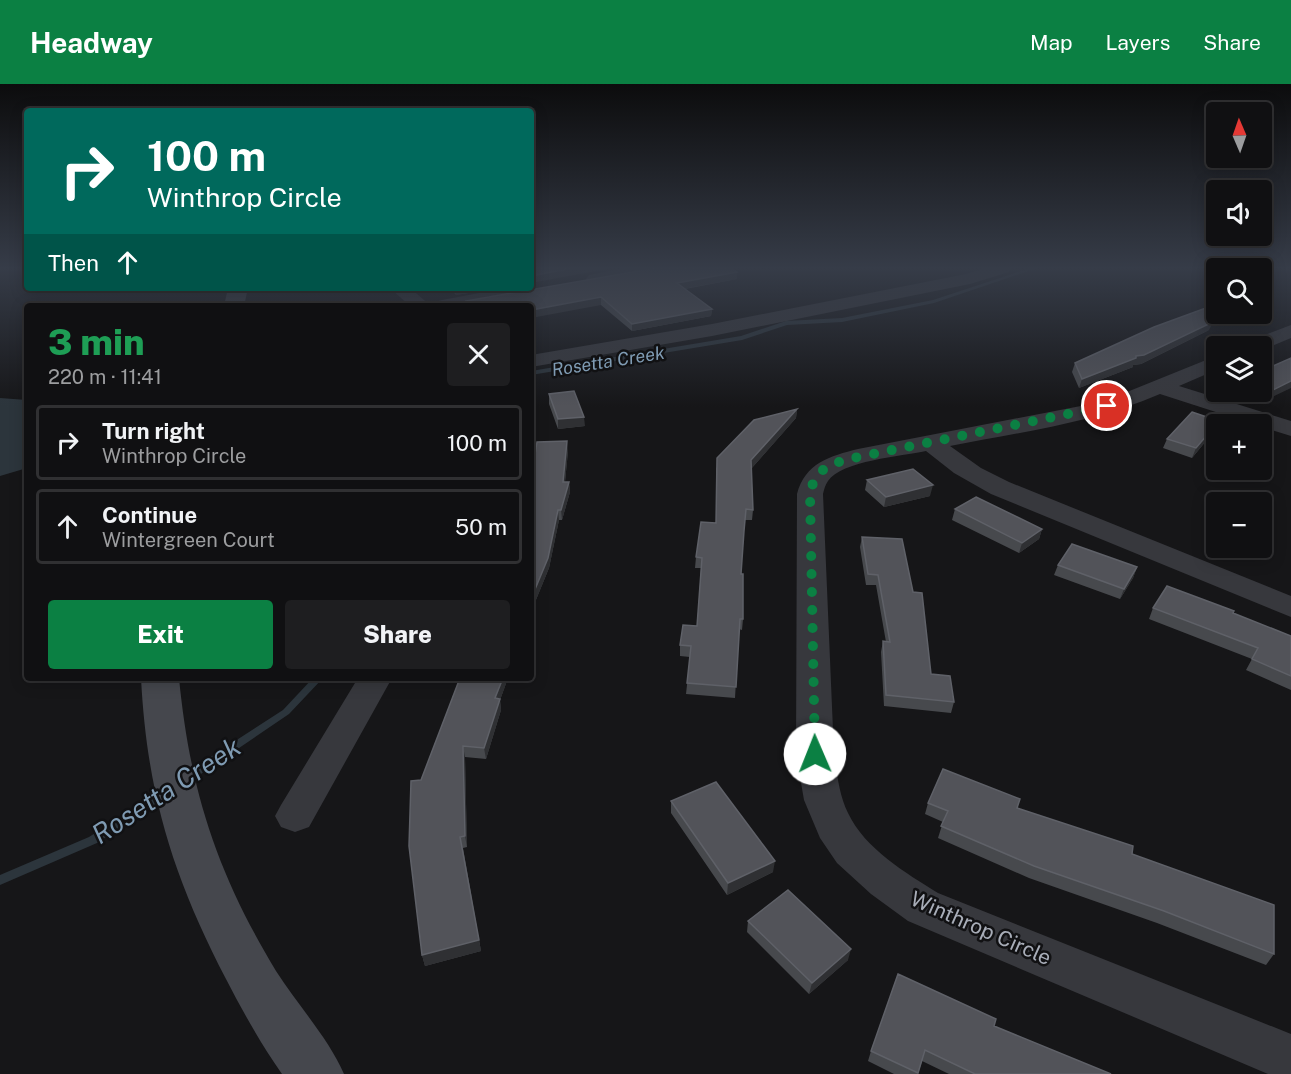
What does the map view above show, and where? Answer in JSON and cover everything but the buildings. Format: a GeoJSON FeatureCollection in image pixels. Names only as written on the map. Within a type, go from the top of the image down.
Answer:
{"type":"FeatureCollection","features":[{"type":"Feature","properties":{"kind":"main road"},"geometry":{"type":"LineString","coordinates":[[160,681],[162,722],[180,818],[197,869],[227,935],[269,1008],[316,1074]]}},
{"type":"Feature","properties":{"kind":"street"},"geometry":{"type":"LineString","coordinates":[[534,360],[793,314]]}},
{"type":"Feature","properties":{"kind":"street"},"geometry":{"type":"LineString","coordinates":[[1288,314],[1283,316],[1291,324]]}},
{"type":"Feature","properties":{"kind":"street"},"geometry":{"type":"LineString","coordinates":[[1272,338],[1291,331]]}},
{"type":"Feature","properties":{"kind":"street"},"geometry":{"type":"LineString","coordinates":[[930,442],[1089,411],[1125,401],[1206,366]]}},
{"type":"Feature","properties":{"kind":"street"},"geometry":{"type":"LineString","coordinates":[[1160,387],[1291,429]]}},
{"type":"Feature","properties":{"kind":"street"},"geometry":{"type":"LineString","coordinates":[[930,442],[969,474],[1291,606]]}},
{"type":"Feature","properties":{"kind":"street","name":"Winthrop Circle"},"geometry":{"type":"LineString","coordinates":[[930,442],[838,462],[822,470],[812,481],[810,494],[815,754],[822,792],[833,825],[856,855],[884,882],[923,906],[1291,1059]]}},
{"type":"Feature","properties":{"kind":"street"},"geometry":{"type":"LineString","coordinates":[[295,816],[373,681]]}},
{"type":"Feature","properties":{"kind":"shaded area"},"geometry":{"type":"Polygon","coordinates":[[[0,398],[24,400],[24,469],[0,476],[0,398]]]}},
{"type":"Feature","properties":{"kind":"waterway","name":"Rosetta Creek"},"geometry":{"type":"LineString","coordinates":[[534,373],[742,338],[786,323],[842,320],[870,314]]}},
{"type":"Feature","properties":{"kind":"waterway","name":"Rosetta Creek"},"geometry":{"type":"LineString","coordinates":[[185,779],[286,712],[315,681]]}},
{"type":"Feature","properties":{"kind":"waterway","name":"Rosetta Creek"},"geometry":{"type":"LineString","coordinates":[[0,880],[93,840],[164,793]]}},
{"type":"Feature","properties":{"kind":"route"},"geometry":{"type":"LineString","coordinates":[[815,754],[810,494],[812,481],[822,470],[838,462],[1107,406]]}}]}
